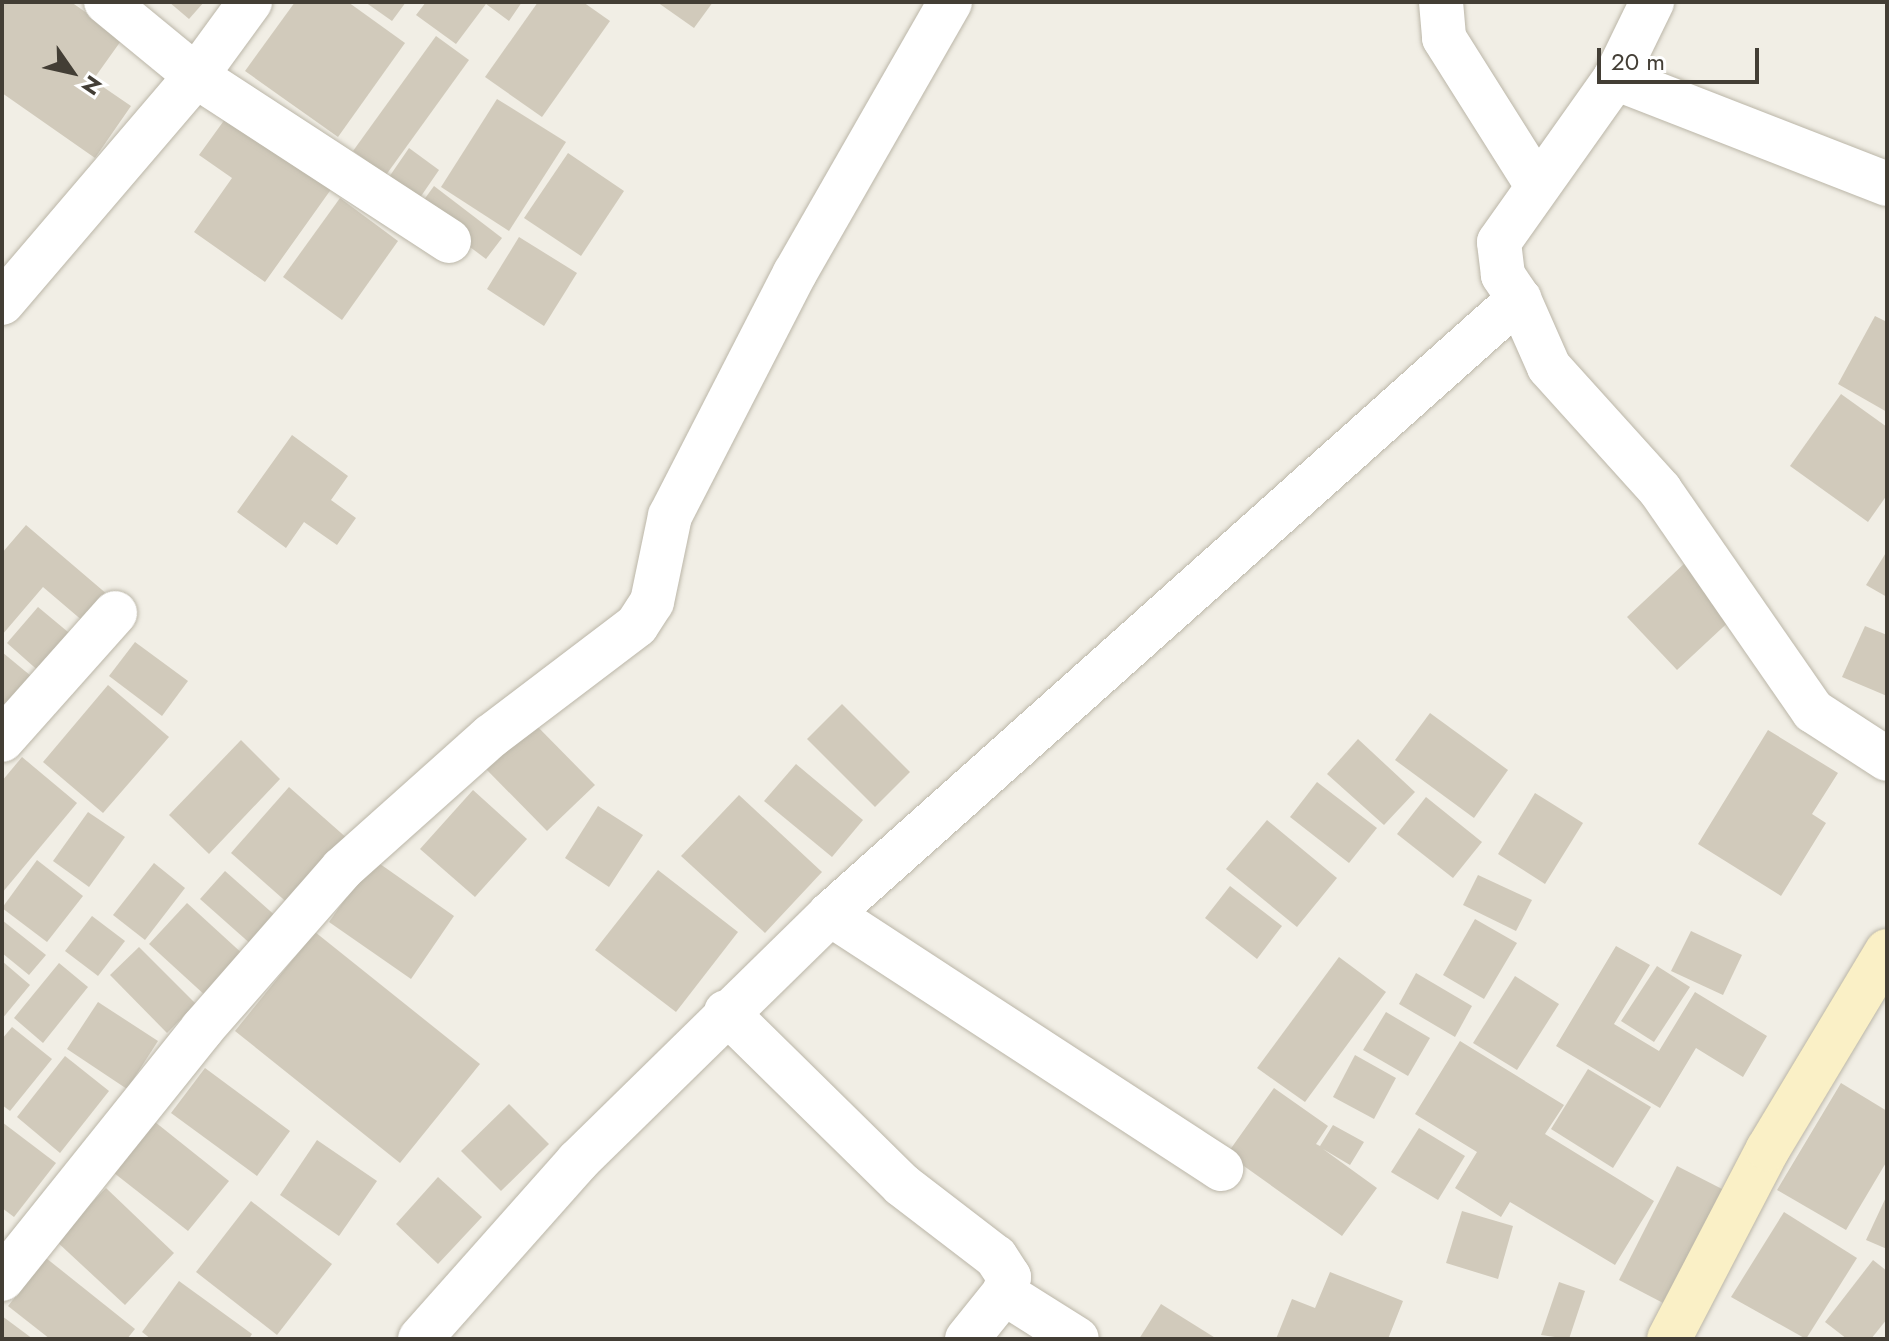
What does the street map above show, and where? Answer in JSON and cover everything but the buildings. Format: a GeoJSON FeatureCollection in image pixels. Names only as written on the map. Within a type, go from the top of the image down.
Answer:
{"type":"FeatureCollection","features":[{"type":"Feature","properties":{"kind":"street"},"geometry":{"type":"LineString","coordinates":[[106,2],[196,76],[449,241]]}},
{"type":"Feature","properties":{"kind":"street"},"geometry":{"type":"LineString","coordinates":[[2,303],[196,76],[250,2]]}},
{"type":"Feature","properties":{"kind":"street"},"geometry":{"type":"LineString","coordinates":[[2,1279],[202,1029],[342,869],[491,736],[637,625],[652,602],[670,516],[795,273],[950,2]]}},
{"type":"Feature","properties":{"kind":"street"},"geometry":{"type":"LineString","coordinates":[[1441,2],[1444,38],[1536,184]]}},
{"type":"Feature","properties":{"kind":"street"},"geometry":{"type":"LineString","coordinates":[[1652,2],[1615,78],[1536,184],[1499,242],[1503,275],[1519,299],[1549,367],[1660,490],[1813,711],[1887,759]]}},
{"type":"Feature","properties":{"kind":"street"},"geometry":{"type":"LineString","coordinates":[[1615,78],[1887,184]]}},
{"type":"Feature","properties":{"kind":"street"},"geometry":{"type":"LineString","coordinates":[[420,1339],[578,1161],[655,1090],[726,1012],[830,914],[1519,299]]}},
{"type":"Feature","properties":{"kind":"street"},"geometry":{"type":"LineString","coordinates":[[2,740],[115,613]]}},
{"type":"Feature","properties":{"kind":"street"},"geometry":{"type":"LineString","coordinates":[[830,914],[1221,1169]]}},
{"type":"Feature","properties":{"kind":"street"},"geometry":{"type":"LineString","coordinates":[[1669,1339],[1768,1149],[1887,951]]}},
{"type":"Feature","properties":{"kind":"street"},"geometry":{"type":"LineString","coordinates":[[726,1012],[902,1185],[996,1257],[1009,1277],[1004,1293],[967,1339]]}},
{"type":"Feature","properties":{"kind":"street"},"geometry":{"type":"LineString","coordinates":[[1004,1293],[1077,1339]]}}]}
